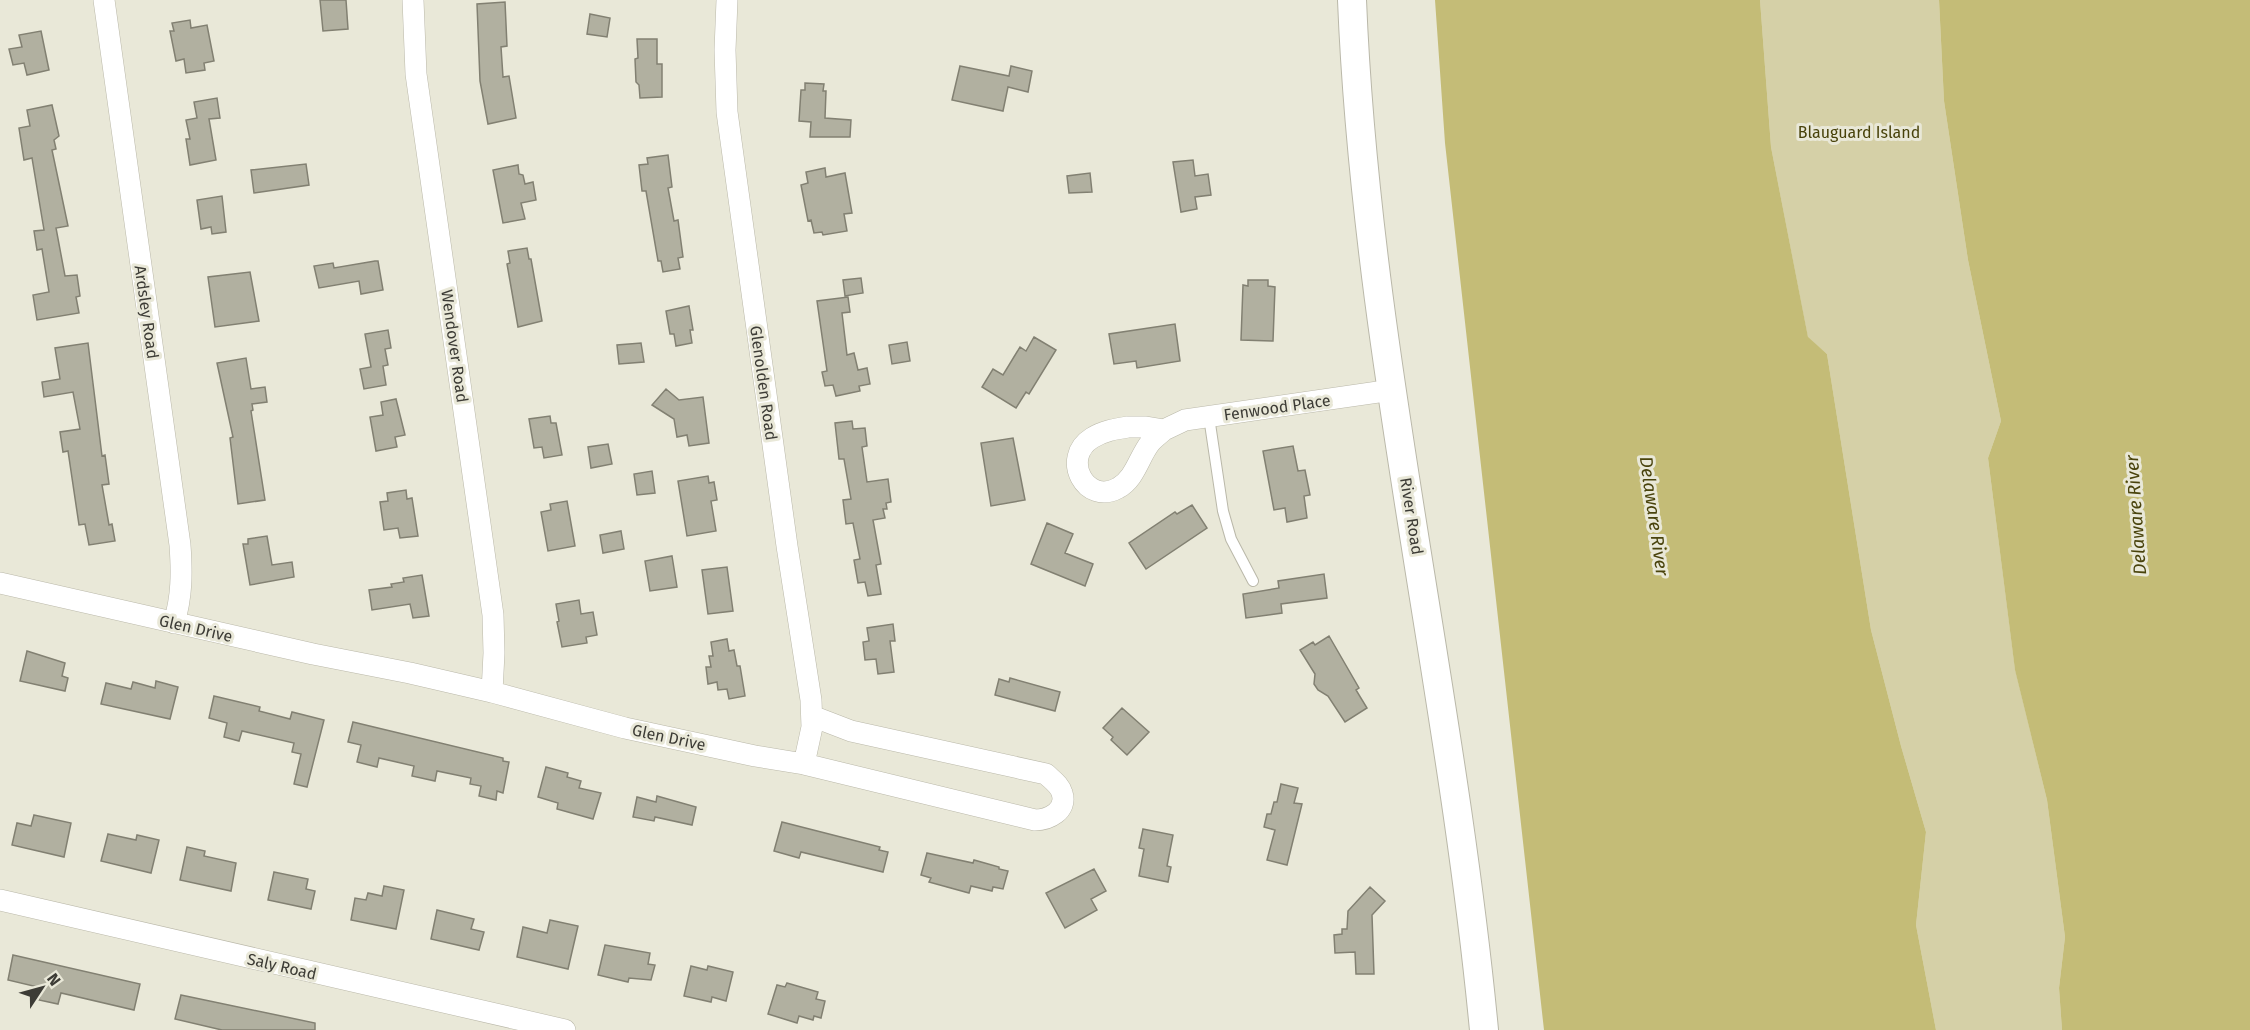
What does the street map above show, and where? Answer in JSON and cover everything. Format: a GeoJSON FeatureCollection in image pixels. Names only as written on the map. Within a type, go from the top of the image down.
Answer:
{"type":"FeatureCollection","features":[{"type":"Feature","properties":{"kind":"main road","name":"River Road"},"geometry":{"type":"LineString","coordinates":[[1352,0],[1363,160],[1376,283],[1460,826],[1484,1030]]}},
{"type":"Feature","properties":{"kind":"street","name":"Ardsley Road"},"geometry":{"type":"LineString","coordinates":[[104,0],[180,545],[182,584],[180,604],[174,623]]}},
{"type":"Feature","properties":{"kind":"street","name":"Wendover Road"},"geometry":{"type":"LineString","coordinates":[[413,0],[416,74],[493,615],[492,692]]}},
{"type":"Feature","properties":{"kind":"street","name":"Glenolden Road"},"geometry":{"type":"LineString","coordinates":[[727,0],[725,50],[727,112],[812,716],[804,764]]}},
{"type":"Feature","properties":{"kind":"street","name":"Fenwood Place"},"geometry":{"type":"LineString","coordinates":[[1164,430],[1185,420],[1392,390]]}},
{"type":"Feature","properties":{"kind":"street","name":"Glen Drive"},"geometry":{"type":"LineString","coordinates":[[0,583],[492,692],[625,728],[755,756],[804,764],[1035,820],[1047,820],[1056,814],[1063,800],[1063,794],[1046,774],[862,734],[812,716]]}},
{"type":"Feature","properties":{"kind":"street","name":"Saly Road"},"geometry":{"type":"LineString","coordinates":[[0,900],[565,1030]]}},
{"type":"Feature","properties":{"kind":"lane"},"geometry":{"type":"LineString","coordinates":[[1209,417],[1223,511],[1231,539],[1253,581]]}},
{"type":"Feature","properties":{"kind":"green space","name":"Blauguard Island"},"geometry":{"type":"Polygon","coordinates":[[[1760,0],[1939,0],[1944,101],[1968,260],[2001,421],[1988,458],[2015,669],[2047,800],[2065,937],[2059,988],[2062,1030],[1936,1030],[1916,925],[1926,832],[1871,630],[1827,354],[1808,338],[1771,147],[1760,0]]]}},
{"type":"Feature","properties":{"kind":"water","name":"Delaware River"},"geometry":{"type":"Polygon","coordinates":[[[1435,0],[1760,0],[1771,147],[1808,337],[1827,354],[1871,630],[1926,832],[1916,925],[1936,1030],[1544,1030],[1445,143],[1435,0]]]}},
{"type":"Feature","properties":{"kind":"water","name":"Delaware River"},"geometry":{"type":"Polygon","coordinates":[[[1939,0],[2250,0],[2250,1030],[2062,1030],[2059,988],[2065,937],[2047,800],[2015,670],[1988,458],[2001,421],[1968,260],[1944,101],[1939,0]]]}},
{"type":"Feature","properties":{"kind":"building"},"geometry":{"type":"Polygon","coordinates":[[[320,0],[346,0],[348,29],[323,31],[320,0]]]}},
{"type":"Feature","properties":{"kind":"building"},"geometry":{"type":"Polygon","coordinates":[[[505,2],[507,46],[501,47],[503,77],[509,76],[516,118],[488,124],[480,81],[477,4],[505,2]]]}},
{"type":"Feature","properties":{"kind":"building"},"geometry":{"type":"Polygon","coordinates":[[[590,14],[610,18],[607,37],[587,34],[590,14]]]}},
{"type":"Feature","properties":{"kind":"building"},"geometry":{"type":"Polygon","coordinates":[[[190,20],[191,28],[207,25],[214,61],[204,63],[205,70],[186,73],[184,59],[176,61],[170,31],[174,31],[172,23],[190,20]]]}},
{"type":"Feature","properties":{"kind":"building"},"geometry":{"type":"Polygon","coordinates":[[[41,31],[49,70],[27,75],[24,63],[13,65],[9,49],[22,47],[19,35],[41,31]]]}},
{"type":"Feature","properties":{"kind":"building"},"geometry":{"type":"Polygon","coordinates":[[[637,39],[657,39],[657,64],[662,64],[662,97],[640,98],[639,85],[636,82],[637,39]]]}},
{"type":"Feature","properties":{"kind":"building"},"geometry":{"type":"Polygon","coordinates":[[[960,66],[1009,76],[1011,66],[1032,71],[1028,92],[1008,87],[1003,111],[952,100],[960,66]]]}},
{"type":"Feature","properties":{"kind":"building"},"geometry":{"type":"Polygon","coordinates":[[[805,83],[824,84],[825,118],[851,120],[850,137],[810,137],[811,122],[799,121],[801,90],[805,90],[805,83]]]}},
{"type":"Feature","properties":{"kind":"building"},"geometry":{"type":"Polygon","coordinates":[[[217,98],[220,118],[209,119],[216,160],[190,165],[186,139],[190,139],[186,120],[197,118],[194,102],[217,98]]]}},
{"type":"Feature","properties":{"kind":"building"},"geometry":{"type":"Polygon","coordinates":[[[52,105],[59,136],[54,140],[56,149],[52,150],[68,226],[56,228],[65,276],[77,275],[80,296],[76,297],[79,313],[37,320],[33,295],[49,292],[42,249],[37,250],[34,231],[44,230],[32,158],[24,160],[19,128],[30,126],[27,110],[52,105]]]}},
{"type":"Feature","properties":{"kind":"building"},"geometry":{"type":"Polygon","coordinates":[[[668,155],[672,187],[668,188],[674,221],[678,220],[683,257],[678,258],[680,269],[663,272],[661,261],[658,261],[646,191],[642,191],[639,165],[648,164],[647,158],[668,155]]]}},
{"type":"Feature","properties":{"kind":"building"},"geometry":{"type":"Polygon","coordinates":[[[1193,160],[1195,176],[1208,174],[1211,195],[1195,197],[1197,209],[1181,212],[1173,162],[1193,160]]]}},
{"type":"Feature","properties":{"kind":"building"},"geometry":{"type":"Polygon","coordinates":[[[306,164],[309,185],[254,193],[251,170],[306,164]]]}},
{"type":"Feature","properties":{"kind":"building"},"geometry":{"type":"Polygon","coordinates":[[[518,165],[519,174],[523,175],[525,184],[533,182],[536,200],[521,203],[525,219],[503,223],[493,170],[518,165]]]}},
{"type":"Feature","properties":{"kind":"building"},"geometry":{"type":"Polygon","coordinates":[[[825,168],[826,177],[845,173],[852,213],[844,214],[847,231],[823,235],[822,232],[814,233],[811,220],[808,221],[801,185],[808,183],[806,172],[825,168]]]}},
{"type":"Feature","properties":{"kind":"building"},"geometry":{"type":"Polygon","coordinates":[[[1090,173],[1092,192],[1069,193],[1067,176],[1090,173]]]}},
{"type":"Feature","properties":{"kind":"building"},"geometry":{"type":"Polygon","coordinates":[[[222,196],[226,232],[212,234],[211,227],[201,229],[197,200],[222,196]]]}},
{"type":"Feature","properties":{"kind":"building"},"geometry":{"type":"Polygon","coordinates":[[[527,248],[542,321],[518,327],[507,264],[510,263],[508,251],[527,248]]]}},
{"type":"Feature","properties":{"kind":"building"},"geometry":{"type":"Polygon","coordinates":[[[378,261],[383,290],[361,294],[359,281],[319,288],[314,266],[333,263],[334,268],[378,261]]]}},
{"type":"Feature","properties":{"kind":"building"},"geometry":{"type":"Polygon","coordinates":[[[250,272],[259,321],[215,327],[208,277],[250,272]]]}},
{"type":"Feature","properties":{"kind":"building"},"geometry":{"type":"Polygon","coordinates":[[[861,278],[863,293],[845,296],[843,280],[861,278]]]}},
{"type":"Feature","properties":{"kind":"building"},"geometry":{"type":"Polygon","coordinates":[[[1248,280],[1268,280],[1268,286],[1275,287],[1273,341],[1241,340],[1243,285],[1248,286],[1248,280]]]}},
{"type":"Feature","properties":{"kind":"building"},"geometry":{"type":"Polygon","coordinates":[[[848,297],[850,312],[842,313],[847,355],[854,353],[858,370],[867,368],[870,384],[859,386],[860,391],[836,396],[833,385],[825,386],[822,372],[827,371],[817,301],[848,297]]]}},
{"type":"Feature","properties":{"kind":"building"},"geometry":{"type":"Polygon","coordinates":[[[689,306],[693,330],[690,330],[692,343],[676,346],[674,334],[670,334],[666,311],[689,306]]]}},
{"type":"Feature","properties":{"kind":"building"},"geometry":{"type":"Polygon","coordinates":[[[1175,324],[1180,361],[1137,368],[1136,361],[1114,364],[1109,334],[1175,324]]]}},
{"type":"Feature","properties":{"kind":"building"},"geometry":{"type":"Polygon","coordinates":[[[388,330],[391,348],[385,349],[388,365],[383,366],[386,385],[364,389],[360,369],[371,367],[365,334],[388,330]]]}},
{"type":"Feature","properties":{"kind":"building"},"geometry":{"type":"Polygon","coordinates":[[[1034,337],[1056,350],[1029,394],[1026,392],[1016,408],[982,387],[993,369],[1003,375],[1020,347],[1026,351],[1034,337]]]}},
{"type":"Feature","properties":{"kind":"building"},"geometry":{"type":"Polygon","coordinates":[[[907,342],[910,361],[892,364],[889,345],[907,342]]]}},
{"type":"Feature","properties":{"kind":"building"},"geometry":{"type":"Polygon","coordinates":[[[88,343],[102,456],[105,455],[109,484],[102,485],[109,525],[112,524],[115,541],[89,545],[85,524],[79,525],[68,451],[63,452],[60,432],[80,429],[73,392],[44,397],[42,382],[60,379],[55,348],[88,343]]]}},
{"type":"Feature","properties":{"kind":"building"},"geometry":{"type":"Polygon","coordinates":[[[641,343],[644,362],[619,364],[617,345],[641,343]]]}},
{"type":"Feature","properties":{"kind":"building"},"geometry":{"type":"Polygon","coordinates":[[[246,358],[251,389],[265,387],[267,402],[252,404],[253,410],[251,411],[265,500],[238,504],[230,438],[233,437],[217,363],[246,358]]]}},
{"type":"Feature","properties":{"kind":"building"},"geometry":{"type":"Polygon","coordinates":[[[666,389],[679,400],[703,397],[709,443],[689,446],[687,435],[677,437],[674,419],[652,405],[666,389]]]}},
{"type":"Feature","properties":{"kind":"building"},"geometry":{"type":"Polygon","coordinates":[[[396,399],[405,435],[395,437],[397,447],[376,451],[370,417],[383,415],[381,402],[396,399]]]}},
{"type":"Feature","properties":{"kind":"building"},"geometry":{"type":"Polygon","coordinates":[[[550,416],[551,423],[556,423],[562,455],[544,458],[542,447],[534,448],[529,419],[550,416]]]}},
{"type":"Feature","properties":{"kind":"building"},"geometry":{"type":"Polygon","coordinates":[[[852,421],[853,429],[865,428],[867,446],[862,447],[867,482],[888,479],[891,502],[886,503],[887,509],[883,509],[885,518],[873,520],[881,564],[876,565],[881,594],[868,596],[865,582],[858,583],[854,560],[860,559],[853,523],[846,524],[843,500],[851,499],[844,459],[839,459],[835,423],[852,421]]]}},
{"type":"Feature","properties":{"kind":"building"},"geometry":{"type":"Polygon","coordinates":[[[1013,438],[1025,500],[991,506],[981,443],[1013,438]]]}},
{"type":"Feature","properties":{"kind":"building"},"geometry":{"type":"Polygon","coordinates":[[[608,444],[612,464],[591,468],[588,447],[608,444]]]}},
{"type":"Feature","properties":{"kind":"building"},"geometry":{"type":"Polygon","coordinates":[[[1293,446],[1298,471],[1305,470],[1310,495],[1304,496],[1307,518],[1287,522],[1285,508],[1274,510],[1263,451],[1293,446]]]}},
{"type":"Feature","properties":{"kind":"building"},"geometry":{"type":"Polygon","coordinates":[[[652,471],[655,493],[637,495],[634,474],[652,471]]]}},
{"type":"Feature","properties":{"kind":"building"},"geometry":{"type":"Polygon","coordinates":[[[708,476],[709,483],[714,482],[717,500],[711,501],[716,531],[687,536],[678,481],[708,476]]]}},
{"type":"Feature","properties":{"kind":"building"},"geometry":{"type":"Polygon","coordinates":[[[406,490],[407,499],[412,498],[418,536],[400,538],[398,528],[384,530],[380,502],[388,501],[387,493],[406,490]]]}},
{"type":"Feature","properties":{"kind":"building"},"geometry":{"type":"Polygon","coordinates":[[[567,501],[575,546],[548,551],[541,512],[551,510],[550,504],[567,501]]]}},
{"type":"Feature","properties":{"kind":"building"},"geometry":{"type":"Polygon","coordinates":[[[1192,505],[1207,528],[1146,569],[1129,543],[1175,512],[1177,514],[1192,505]]]}},
{"type":"Feature","properties":{"kind":"building"},"geometry":{"type":"Polygon","coordinates":[[[1047,523],[1073,534],[1065,553],[1093,564],[1085,586],[1031,564],[1047,523]]]}},
{"type":"Feature","properties":{"kind":"building"},"geometry":{"type":"Polygon","coordinates":[[[621,531],[624,549],[603,553],[600,535],[621,531]]]}},
{"type":"Feature","properties":{"kind":"building"},"geometry":{"type":"Polygon","coordinates":[[[267,536],[272,565],[292,562],[294,577],[250,585],[243,544],[248,544],[248,539],[267,536]]]}},
{"type":"Feature","properties":{"kind":"building"},"geometry":{"type":"Polygon","coordinates":[[[672,556],[677,587],[650,591],[645,561],[672,556]]]}},
{"type":"Feature","properties":{"kind":"building"},"geometry":{"type":"Polygon","coordinates":[[[727,567],[733,611],[708,614],[702,570],[727,567]]]}},
{"type":"Feature","properties":{"kind":"building"},"geometry":{"type":"Polygon","coordinates":[[[1324,574],[1327,598],[1281,604],[1282,613],[1246,618],[1243,594],[1279,588],[1278,581],[1324,574]]]}},
{"type":"Feature","properties":{"kind":"building"},"geometry":{"type":"Polygon","coordinates":[[[422,575],[429,616],[413,618],[410,604],[372,610],[369,590],[392,587],[391,584],[404,582],[403,578],[422,575]]]}},
{"type":"Feature","properties":{"kind":"building"},"geometry":{"type":"Polygon","coordinates":[[[579,600],[581,614],[593,612],[597,635],[586,637],[587,643],[562,647],[556,604],[579,600]]]}},
{"type":"Feature","properties":{"kind":"building"},"geometry":{"type":"Polygon","coordinates":[[[893,624],[895,641],[890,641],[894,672],[878,674],[876,659],[865,660],[863,642],[869,641],[867,628],[893,624]]]}},
{"type":"Feature","properties":{"kind":"building"},"geometry":{"type":"Polygon","coordinates":[[[1329,636],[1359,688],[1356,690],[1367,708],[1345,722],[1328,696],[1318,690],[1314,684],[1315,674],[1300,650],[1313,642],[1315,645],[1329,636]]]}},
{"type":"Feature","properties":{"kind":"building"},"geometry":{"type":"Polygon","coordinates":[[[727,639],[729,651],[734,650],[737,666],[740,666],[745,696],[729,699],[727,689],[718,690],[717,682],[708,684],[706,667],[711,667],[709,656],[713,656],[711,642],[727,639]]]}},
{"type":"Feature","properties":{"kind":"building"},"geometry":{"type":"Polygon","coordinates":[[[27,651],[65,663],[62,676],[68,678],[65,691],[20,681],[27,651]]]}},
{"type":"Feature","properties":{"kind":"building"},"geometry":{"type":"Polygon","coordinates":[[[1010,678],[1060,692],[1055,711],[995,695],[999,679],[1009,682],[1010,678]]]}},
{"type":"Feature","properties":{"kind":"building"},"geometry":{"type":"Polygon","coordinates":[[[156,681],[178,687],[170,719],[101,704],[106,683],[131,689],[133,682],[155,688],[156,681]]]}},
{"type":"Feature","properties":{"kind":"building"},"geometry":{"type":"Polygon","coordinates":[[[214,696],[260,707],[259,711],[290,719],[292,712],[324,720],[307,787],[294,784],[301,754],[292,752],[294,743],[242,731],[239,741],[224,737],[227,723],[209,718],[214,696]]]}},
{"type":"Feature","properties":{"kind":"building"},"geometry":{"type":"Polygon","coordinates":[[[1122,708],[1149,732],[1127,755],[1111,740],[1113,737],[1103,728],[1122,708]]]}},
{"type":"Feature","properties":{"kind":"building"},"geometry":{"type":"Polygon","coordinates":[[[353,722],[503,758],[503,761],[509,762],[503,793],[497,791],[496,800],[479,796],[481,786],[470,784],[471,778],[437,771],[435,781],[412,776],[414,766],[379,758],[377,767],[357,762],[361,745],[348,742],[353,722]]]}},
{"type":"Feature","properties":{"kind":"building"},"geometry":{"type":"Polygon","coordinates":[[[546,767],[568,773],[567,777],[581,781],[579,788],[601,793],[593,819],[557,809],[558,803],[538,797],[546,767]]]}},
{"type":"Feature","properties":{"kind":"building"},"geometry":{"type":"Polygon","coordinates":[[[1281,784],[1298,788],[1294,803],[1302,804],[1287,865],[1267,860],[1275,830],[1264,827],[1267,814],[1271,814],[1274,802],[1277,802],[1281,784]]]}},
{"type":"Feature","properties":{"kind":"building"},"geometry":{"type":"Polygon","coordinates":[[[657,796],[696,807],[692,825],[655,817],[654,821],[633,817],[637,797],[656,802],[657,796]]]}},
{"type":"Feature","properties":{"kind":"building"},"geometry":{"type":"Polygon","coordinates":[[[34,815],[71,823],[64,857],[12,845],[17,823],[31,826],[34,815]]]}},
{"type":"Feature","properties":{"kind":"building"},"geometry":{"type":"Polygon","coordinates":[[[782,822],[880,847],[879,850],[888,852],[883,872],[801,852],[799,858],[774,851],[782,822]]]}},
{"type":"Feature","properties":{"kind":"building"},"geometry":{"type":"Polygon","coordinates":[[[1143,829],[1173,835],[1167,866],[1171,867],[1168,882],[1139,876],[1144,849],[1139,848],[1143,829]]]}},
{"type":"Feature","properties":{"kind":"building"},"geometry":{"type":"Polygon","coordinates":[[[108,834],[136,840],[137,835],[159,840],[151,873],[101,861],[108,834]]]}},
{"type":"Feature","properties":{"kind":"building"},"geometry":{"type":"Polygon","coordinates":[[[187,847],[205,851],[204,856],[236,863],[231,891],[180,880],[187,847]]]}},
{"type":"Feature","properties":{"kind":"building"},"geometry":{"type":"Polygon","coordinates":[[[927,853],[973,863],[974,860],[1008,871],[1003,889],[993,887],[992,891],[971,886],[969,893],[929,882],[931,878],[921,875],[927,853]]]}},
{"type":"Feature","properties":{"kind":"building"},"geometry":{"type":"Polygon","coordinates":[[[1094,869],[1106,891],[1091,899],[1097,910],[1065,928],[1046,893],[1094,869]]]}},
{"type":"Feature","properties":{"kind":"building"},"geometry":{"type":"Polygon","coordinates":[[[274,872],[308,879],[306,889],[315,891],[311,909],[268,900],[274,872]]]}},
{"type":"Feature","properties":{"kind":"building"},"geometry":{"type":"Polygon","coordinates":[[[384,886],[404,890],[396,929],[351,920],[355,898],[366,900],[368,893],[382,896],[384,886]]]}},
{"type":"Feature","properties":{"kind":"building"},"geometry":{"type":"Polygon","coordinates":[[[1370,887],[1385,901],[1372,915],[1374,974],[1356,974],[1355,952],[1335,953],[1334,935],[1342,934],[1342,929],[1347,929],[1348,911],[1370,887]]]}},
{"type":"Feature","properties":{"kind":"building"},"geometry":{"type":"Polygon","coordinates":[[[437,910],[474,919],[471,929],[484,932],[479,950],[431,939],[437,910]]]}},
{"type":"Feature","properties":{"kind":"building"},"geometry":{"type":"Polygon","coordinates":[[[550,920],[578,926],[568,969],[517,957],[523,927],[547,933],[550,920]]]}},
{"type":"Feature","properties":{"kind":"building"},"geometry":{"type":"Polygon","coordinates":[[[605,945],[650,953],[648,964],[655,965],[651,980],[629,978],[628,982],[598,975],[605,945]]]}},
{"type":"Feature","properties":{"kind":"building"},"geometry":{"type":"Polygon","coordinates":[[[13,955],[140,984],[134,1010],[61,993],[58,1004],[39,1000],[42,988],[8,980],[13,955]]]}},
{"type":"Feature","properties":{"kind":"building"},"geometry":{"type":"Polygon","coordinates":[[[691,966],[707,970],[708,966],[733,972],[726,1001],[712,997],[711,1002],[684,996],[691,966]]]}},
{"type":"Feature","properties":{"kind":"building"},"geometry":{"type":"Polygon","coordinates":[[[787,983],[818,992],[816,999],[825,1001],[821,1018],[814,1016],[813,1020],[799,1016],[797,1023],[768,1014],[777,985],[785,987],[787,983]]]}},
{"type":"Feature","properties":{"kind":"building"},"geometry":{"type":"Polygon","coordinates":[[[181,995],[315,1023],[315,1030],[222,1030],[175,1019],[181,995]]]}}]}
